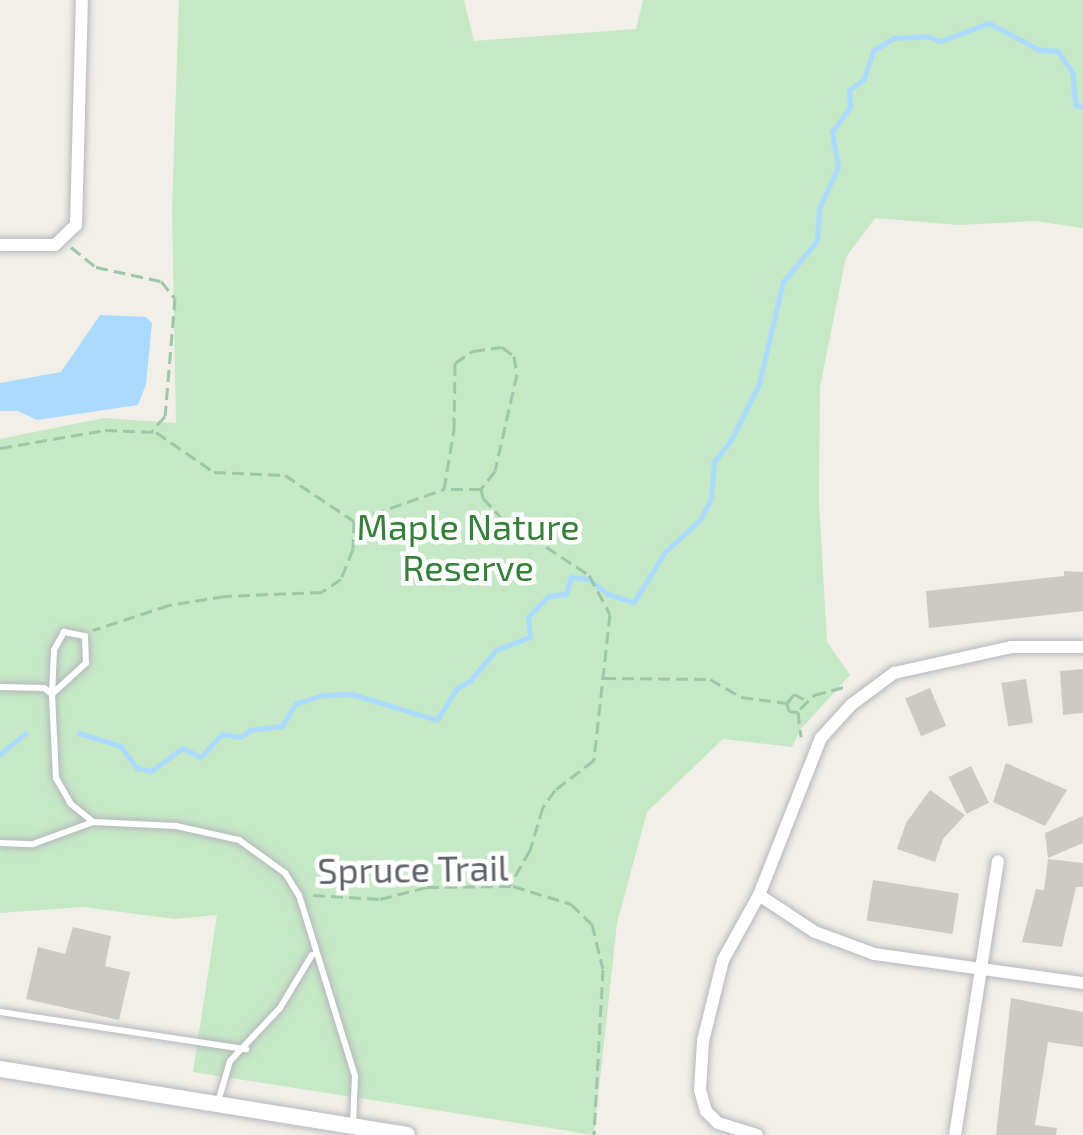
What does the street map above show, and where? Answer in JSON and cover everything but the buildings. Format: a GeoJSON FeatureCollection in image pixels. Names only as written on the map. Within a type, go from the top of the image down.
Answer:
{"type":"FeatureCollection","features":[{"type":"Feature","properties":{"kind":"main road"},"geometry":{"type":"LineString","coordinates":[[0,1070],[407,1135]]}},
{"type":"Feature","properties":{"kind":"street"},"geometry":{"type":"LineString","coordinates":[[0,244],[49,246],[64,240],[78,217],[82,0]]}},
{"type":"Feature","properties":{"kind":"street"},"geometry":{"type":"LineString","coordinates":[[757,1135],[718,1123],[706,1111],[700,1090],[712,992],[759,896],[821,739],[851,705],[893,674],[1011,647],[1083,647]]}},
{"type":"Feature","properties":{"kind":"street"},"geometry":{"type":"LineString","coordinates":[[955,1135],[998,860]]}},
{"type":"Feature","properties":{"kind":"street"},"geometry":{"type":"LineString","coordinates":[[759,896],[815,932],[874,954],[1083,983]]}},
{"type":"Feature","properties":{"kind":"lane"},"geometry":{"type":"LineString","coordinates":[[52,694],[83,669],[87,639],[80,633],[57,636],[52,694],[56,778],[71,804],[93,822]]}},
{"type":"Feature","properties":{"kind":"lane"},"geometry":{"type":"LineString","coordinates":[[0,687],[44,688],[52,694]]}},
{"type":"Feature","properties":{"kind":"lane"},"geometry":{"type":"LineString","coordinates":[[0,843],[34,844],[93,822],[176,826],[239,840],[285,873],[299,895],[355,1076],[353,1126]]}},
{"type":"Feature","properties":{"kind":"lane"},"geometry":{"type":"LineString","coordinates":[[218,1106],[222,1077],[280,1008],[314,953]]}},
{"type":"Feature","properties":{"kind":"lane"},"geometry":{"type":"LineString","coordinates":[[0,1012],[246,1049]]}},
{"type":"Feature","properties":{"kind":"path"},"geometry":{"type":"LineString","coordinates":[[64,240],[96,267],[161,281],[175,298],[165,416],[151,432]]}},
{"type":"Feature","properties":{"kind":"path"},"geometry":{"type":"LineString","coordinates":[[444,489],[454,429],[455,363],[473,351],[502,346],[514,356],[515,400],[495,470],[482,489],[483,498],[501,518],[589,575],[605,599],[610,629],[594,760],[555,790],[543,807],[530,850],[509,886]]}},
{"type":"Feature","properties":{"kind":"path"},"geometry":{"type":"LineString","coordinates":[[0,448],[105,430],[151,432],[214,472],[284,475],[354,520]]}},
{"type":"Feature","properties":{"kind":"path"},"geometry":{"type":"LineString","coordinates":[[354,520],[444,489],[482,489]]}},
{"type":"Feature","properties":{"kind":"path"},"geometry":{"type":"LineString","coordinates":[[80,633],[188,602],[322,592],[341,579],[353,549],[354,520]]}},
{"type":"Feature","properties":{"kind":"path"},"geometry":{"type":"LineString","coordinates":[[604,678],[652,682],[692,676],[710,679],[741,697],[787,703]]}},
{"type":"Feature","properties":{"kind":"path"},"geometry":{"type":"LineString","coordinates":[[801,737],[798,712],[805,701],[844,687]]}},
{"type":"Feature","properties":{"kind":"path"},"geometry":{"type":"LineString","coordinates":[[787,703],[794,694],[805,701]]}},
{"type":"Feature","properties":{"kind":"path"},"geometry":{"type":"LineString","coordinates":[[787,703],[789,711],[798,712]]}},
{"type":"Feature","properties":{"kind":"path","name":"Spruce Trail"},"geometry":{"type":"LineString","coordinates":[[299,895],[380,899],[427,887],[509,886],[559,898],[592,924],[603,969],[594,1135]]}},
{"type":"Feature","properties":{"kind":"green space","name":"Maple Nature Reserve"},"geometry":{"type":"Polygon","coordinates":[[[179,0],[464,0],[474,41],[636,29],[643,0],[1083,0],[1083,228],[1035,221],[959,225],[875,218],[846,257],[820,387],[819,502],[827,642],[850,675],[801,729],[792,747],[723,739],[647,812],[617,923],[594,1135],[193,1072],[217,915],[175,919],[83,907],[0,913],[0,439],[104,418],[176,423],[172,209],[179,0]]]}},
{"type":"Feature","properties":{"kind":"water"},"geometry":{"type":"Polygon","coordinates":[[[100,315],[146,317],[152,323],[146,384],[138,405],[37,420],[18,411],[0,411],[0,383],[61,372],[100,315]]]}},
{"type":"Feature","properties":{"kind":"waterway"},"geometry":{"type":"LineString","coordinates":[[79,733],[121,746],[137,768],[151,771],[183,748],[201,757],[222,734],[241,737],[250,730],[282,726],[295,704],[323,695],[352,694],[437,720],[456,689],[470,681],[496,650],[530,637],[528,617],[548,596],[566,594],[571,577],[589,579],[608,594],[634,602],[665,552],[700,520],[711,498],[714,462],[731,440],[759,384],[783,282],[817,241],[819,209],[838,167],[832,132],[850,107],[849,90],[864,79],[873,51],[894,38],[927,36],[941,41],[989,23],[1040,50],[1058,51],[1073,73],[1076,105],[1083,107]]}},
{"type":"Feature","properties":{"kind":"waterway"},"geometry":{"type":"LineString","coordinates":[[0,754],[26,733]]}}]}
